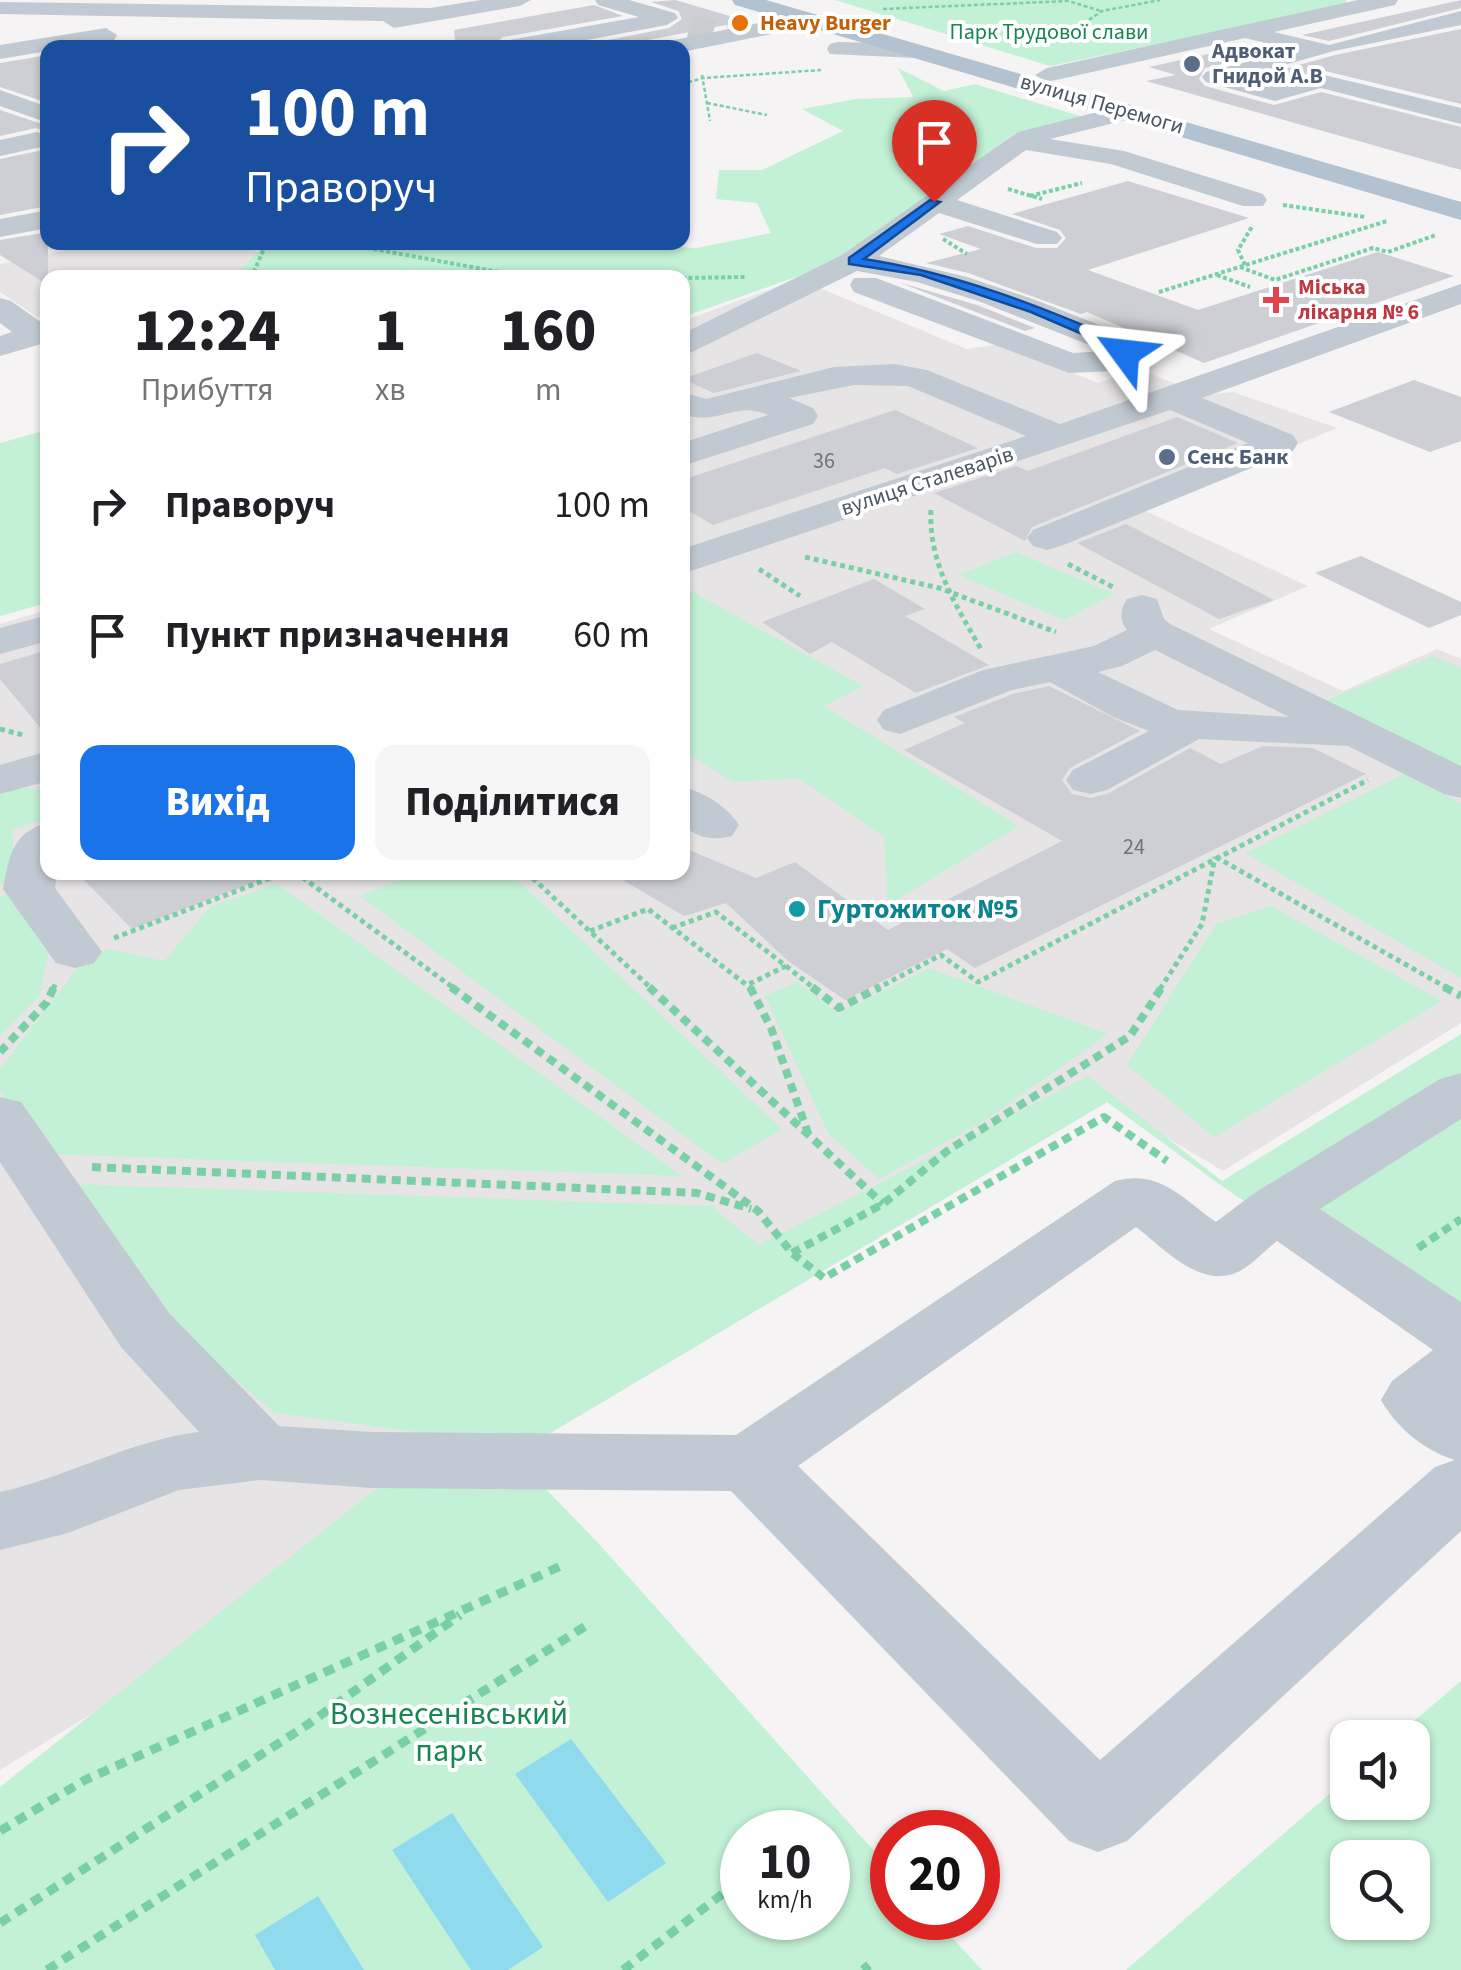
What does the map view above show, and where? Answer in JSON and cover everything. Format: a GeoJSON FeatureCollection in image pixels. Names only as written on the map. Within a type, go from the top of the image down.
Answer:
{"type":"FeatureCollection","features":[{"type":"Feature","properties":{"kind":"main road","name":"вулиця Перемоги"},"geometry":{"type":"LineString","coordinates":[[742,0],[824,34],[1034,78],[1128,112],[1461,211]]}},
{"type":"Feature","properties":{"kind":"main road","name":"вулиця Перемоги"},"geometry":{"type":"LineString","coordinates":[[776,0],[1034,78],[1461,198]]}},
{"type":"Feature","properties":{"kind":"street"},"geometry":{"type":"LineString","coordinates":[[168,0],[243,32]]}},
{"type":"Feature","properties":{"kind":"street"},"geometry":{"type":"LineString","coordinates":[[306,36],[520,0]]}},
{"type":"Feature","properties":{"kind":"street"},"geometry":{"type":"LineString","coordinates":[[606,0],[690,26]]}},
{"type":"Feature","properties":{"kind":"street"},"geometry":{"type":"LineString","coordinates":[[1034,78],[1247,32],[1351,4],[1386,0]]}},
{"type":"Feature","properties":{"kind":"street"},"geometry":{"type":"LineString","coordinates":[[1412,2],[1461,15]]}},
{"type":"Feature","properties":{"kind":"street"},"geometry":{"type":"LineString","coordinates":[[0,8],[431,15]]}},
{"type":"Feature","properties":{"kind":"street"},"geometry":{"type":"LineString","coordinates":[[73,40],[121,32],[148,21],[194,11]]}},
{"type":"Feature","properties":{"kind":"street"},"geometry":{"type":"LineString","coordinates":[[1320,81],[1275,94],[1214,76],[1461,15]]}},
{"type":"Feature","properties":{"kind":"street"},"geometry":{"type":"LineString","coordinates":[[547,40],[667,18]]}},
{"type":"Feature","properties":{"kind":"street"},"geometry":{"type":"LineString","coordinates":[[402,20],[446,35]]}},
{"type":"Feature","properties":{"kind":"street"},"geometry":{"type":"LineString","coordinates":[[1247,32],[1366,60]]}},
{"type":"Feature","properties":{"kind":"street"},"geometry":{"type":"LineString","coordinates":[[690,46],[824,34]]}},
{"type":"Feature","properties":{"kind":"street"},"geometry":{"type":"LineString","coordinates":[[0,52],[40,45]]}},
{"type":"Feature","properties":{"kind":"street"},"geometry":{"type":"LineString","coordinates":[[1258,66],[1461,116]]}},
{"type":"Feature","properties":{"kind":"street"},"geometry":{"type":"LineString","coordinates":[[0,88],[32,83]]}},
{"type":"Feature","properties":{"kind":"street"},"geometry":{"type":"LineString","coordinates":[[1422,106],[1461,94]]}},
{"type":"Feature","properties":{"kind":"street"},"geometry":{"type":"LineString","coordinates":[[0,97],[40,127]]}},
{"type":"Feature","properties":{"kind":"street"},"geometry":{"type":"LineString","coordinates":[[690,344],[859,273],[934,202],[1026,137],[1128,112]]}},
{"type":"Feature","properties":{"kind":"street"},"geometry":{"type":"LineString","coordinates":[[0,148],[40,129]]}},
{"type":"Feature","properties":{"kind":"street"},"geometry":{"type":"LineString","coordinates":[[1018,143],[1115,157],[1252,200]]}},
{"type":"Feature","properties":{"kind":"street"},"geometry":{"type":"LineString","coordinates":[[934,202],[1048,238]]}},
{"type":"Feature","properties":{"kind":"street"},"geometry":{"type":"LineString","coordinates":[[0,228],[40,220]]}},
{"type":"Feature","properties":{"kind":"street"},"geometry":{"type":"LineString","coordinates":[[923,272],[1065,322],[1120,346],[1124,355],[1110,363],[1081,365],[1019,344],[859,273],[923,272]]}},
{"type":"Feature","properties":{"kind":"street","name":"вулиця Сталеварів"},"geometry":{"type":"LineString","coordinates":[[692,550],[1060,436],[1461,293]]}},
{"type":"Feature","properties":{"kind":"street"},"geometry":{"type":"LineString","coordinates":[[0,308],[40,337]]}},
{"type":"Feature","properties":{"kind":"street"},"geometry":{"type":"LineString","coordinates":[[1019,344],[1065,322]]}},
{"type":"Feature","properties":{"kind":"street"},"geometry":{"type":"LineString","coordinates":[[0,346],[40,338]]}},
{"type":"Feature","properties":{"kind":"street"},"geometry":{"type":"LineString","coordinates":[[690,405],[704,410],[836,375],[892,374],[915,378],[1060,436]]}},
{"type":"Feature","properties":{"kind":"street"},"geometry":{"type":"LineString","coordinates":[[1047,538],[1280,443],[1181,394]]}},
{"type":"Feature","properties":{"kind":"street"},"geometry":{"type":"LineString","coordinates":[[690,452],[800,416],[757,397]]}},
{"type":"Feature","properties":{"kind":"street"},"geometry":{"type":"LineString","coordinates":[[900,720],[999,678],[1079,663],[1148,621],[1366,757]]}},
{"type":"Feature","properties":{"kind":"street"},"geometry":{"type":"LineString","coordinates":[[0,640],[40,630]]}},
{"type":"Feature","properties":{"kind":"street"},"geometry":{"type":"LineString","coordinates":[[1079,663],[1129,707],[1171,723],[1366,757],[1461,784]]}},
{"type":"Feature","properties":{"kind":"street"},"geometry":{"type":"LineString","coordinates":[[1090,780],[1180,733],[1171,723]]}},
{"type":"Feature","properties":{"kind":"street"},"geometry":{"type":"LineString","coordinates":[[0,780],[40,768]]}},
{"type":"Feature","properties":{"kind":"street"},"geometry":{"type":"LineString","coordinates":[[40,849],[30,889],[68,964]]}},
{"type":"Feature","properties":{"kind":"street"},"geometry":{"type":"LineString","coordinates":[[0,1520],[42,1512],[173,1463],[261,1452],[372,1460],[749,1463],[1137,1196],[1217,1255],[1275,1209],[1461,1092]]}},
{"type":"Feature","properties":{"kind":"street"},"geometry":{"type":"LineString","coordinates":[[18,1140],[145,1330],[261,1452]]}},
{"type":"Feature","properties":{"kind":"street"},"geometry":{"type":"LineString","coordinates":[[1275,1209],[1461,1334]]}},
{"type":"Feature","properties":{"kind":"street"},"geometry":{"type":"LineString","coordinates":[[1461,1365],[1416,1400],[1461,1435]]}},
{"type":"Feature","properties":{"kind":"street"},"geometry":{"type":"LineString","coordinates":[[749,1463],[1098,1814],[1461,1486]]}},
{"type":"Feature","properties":{"kind":"path"},"geometry":{"type":"LineString","coordinates":[[952,0],[988,3]]}},
{"type":"Feature","properties":{"kind":"path"},"geometry":{"type":"LineString","coordinates":[[876,10],[1065,0],[1102,11]]}},
{"type":"Feature","properties":{"kind":"path"},"geometry":{"type":"LineString","coordinates":[[1051,46],[1102,11],[1160,0]]}},
{"type":"Feature","properties":{"kind":"path"},"geometry":{"type":"LineString","coordinates":[[700,64],[710,122]]}},
{"type":"Feature","properties":{"kind":"path"},"geometry":{"type":"LineString","coordinates":[[707,103],[767,115]]}},
{"type":"Feature","properties":{"kind":"path"},"geometry":{"type":"LineString","coordinates":[[1159,292],[1388,220],[1252,200]]}},
{"type":"Feature","properties":{"kind":"path"},"geometry":{"type":"LineString","coordinates":[[1240,266],[1275,280],[1373,248],[1388,252],[1443,233]]}},
{"type":"Feature","properties":{"kind":"path"},"geometry":{"type":"LineString","coordinates":[[379,250],[488,270]]}},
{"type":"Feature","properties":{"kind":"path"},"geometry":{"type":"LineString","coordinates":[[1216,274],[1250,287]]}},
{"type":"Feature","properties":{"kind":"path"},"geometry":{"type":"LineString","coordinates":[[690,278],[752,277]]}},
{"type":"Feature","properties":{"kind":"path"},"geometry":{"type":"LineString","coordinates":[[936,504],[928,512],[932,536],[951,592],[999,678]]}},
{"type":"Feature","properties":{"kind":"path"},"geometry":{"type":"LineString","coordinates":[[1047,538],[1030,546],[1101,579],[1148,621]]}},
{"type":"Feature","properties":{"kind":"path"},"geometry":{"type":"LineString","coordinates":[[795,555],[848,564],[951,592],[1044,624],[1079,663]]}},
{"type":"Feature","properties":{"kind":"path"},"geometry":{"type":"LineString","coordinates":[[755,567],[800,596]]}},
{"type":"Feature","properties":{"kind":"path"},"geometry":{"type":"LineString","coordinates":[[672,928],[716,912],[838,1008],[941,955],[978,982],[1215,856],[1276,829],[1366,757]]}},
{"type":"Feature","properties":{"kind":"path"},"geometry":{"type":"LineString","coordinates":[[1215,856],[1461,996]]}},
{"type":"Feature","properties":{"kind":"path"},"geometry":{"type":"LineString","coordinates":[[792,1253],[883,1204],[947,1151],[1130,1036],[1202,924],[1215,856]]}},
{"type":"Feature","properties":{"kind":"path"},"geometry":{"type":"LineString","coordinates":[[134,930],[265,880]]}},
{"type":"Feature","properties":{"kind":"path"},"geometry":{"type":"LineString","coordinates":[[305,880],[758,1211],[792,1253],[824,1278],[1104,1117],[1180,1170]]}},
{"type":"Feature","properties":{"kind":"path"},"geometry":{"type":"LineString","coordinates":[[535,880],[883,1204]]}},
{"type":"Feature","properties":{"kind":"path"},"geometry":{"type":"LineString","coordinates":[[589,931],[648,909],[749,984],[771,1028],[810,1138]]}},
{"type":"Feature","properties":{"kind":"path"},"geometry":{"type":"LineString","coordinates":[[0,1052],[47,1002],[68,964]]}},
{"type":"Feature","properties":{"kind":"path"},"geometry":{"type":"LineString","coordinates":[[749,984],[786,966]]}},
{"type":"Feature","properties":{"kind":"path"},"geometry":{"type":"LineString","coordinates":[[18,1140],[697,1193],[758,1211]]}},
{"type":"Feature","properties":{"kind":"path"},"geometry":{"type":"LineString","coordinates":[[0,1831],[86,1780],[564,1565]]}},
{"type":"Feature","properties":{"kind":"path"},"geometry":{"type":"LineString","coordinates":[[0,1923],[307,1725],[472,1606]]}},
{"type":"Feature","properties":{"kind":"path"},"geometry":{"type":"LineString","coordinates":[[47,1970],[587,1625]]}},
{"type":"Feature","properties":{"kind":"path"},"geometry":{"type":"LineString","coordinates":[[622,1970],[720,1895]]}},
{"type":"Feature","properties":{"kind":"shaded area"},"geometry":{"type":"Polygon","coordinates":[[[66,250],[253,250],[277,263],[244,270],[40,270],[37,317],[0,292],[0,264],[66,250]]]}},
{"type":"Feature","properties":{"kind":"shaded area"},"geometry":{"type":"Polygon","coordinates":[[[798,279],[967,349],[1001,344],[1098,383],[1138,369],[1204,395],[1233,392],[1337,428],[1141,509],[1308,586],[1209,629],[1343,691],[1437,649],[1461,659],[1461,1023],[1223,1171],[1107,1102],[512,1456],[0,1770],[0,624],[40,612],[40,880],[690,880],[690,318],[798,279]]]}},
{"type":"Feature","properties":{"kind":"green space","name":"Парк Трудової слави"},"geometry":{"type":"Polygon","coordinates":[[[835,0],[1346,0],[1346,5],[1050,66],[835,0]]]}},
{"type":"Feature","properties":{"kind":"green space"},"geometry":{"type":"Polygon","coordinates":[[[898,68],[944,91],[975,84],[1083,117],[1014,134],[847,259],[690,315],[690,270],[240,270],[260,250],[690,250],[771,233],[757,203],[716,199],[719,170],[762,170],[843,131],[802,109],[856,99],[913,97],[898,68]]]}},
{"type":"Feature","properties":{"kind":"green space"},"geometry":{"type":"Polygon","coordinates":[[[40,432],[40,605],[0,616],[0,443],[40,432]]]}},
{"type":"Feature","properties":{"kind":"green space"},"geometry":{"type":"Polygon","coordinates":[[[1016,552],[1114,594],[1064,620],[959,575],[1016,552]]]}},
{"type":"Feature","properties":{"kind":"green space"},"geometry":{"type":"Polygon","coordinates":[[[690,590],[863,686],[824,706],[1019,826],[888,905],[884,837],[799,778],[733,782],[690,754],[690,590]]]}},
{"type":"Feature","properties":{"kind":"green space"},"geometry":{"type":"Polygon","coordinates":[[[1433,656],[1461,668],[1461,774],[1320,703],[1433,656]]]}},
{"type":"Feature","properties":{"kind":"green space"},"geometry":{"type":"Polygon","coordinates":[[[1404,774],[1461,803],[1461,978],[1245,853],[1404,774]]]}},
{"type":"Feature","properties":{"kind":"green space"},"geometry":{"type":"Polygon","coordinates":[[[13,786],[40,790],[40,820],[12,830],[16,884],[0,885],[0,790],[13,786]]]}},
{"type":"Feature","properties":{"kind":"green space"},"geometry":{"type":"Polygon","coordinates":[[[400,880],[517,880],[782,1129],[722,1164],[360,896],[400,880]]]}},
{"type":"Feature","properties":{"kind":"green space"},"geometry":{"type":"Polygon","coordinates":[[[277,884],[682,1176],[47,1154],[0,1091],[0,1069],[80,965],[108,949],[164,961],[211,906],[277,884]]]}},
{"type":"Feature","properties":{"kind":"green space"},"geometry":{"type":"Polygon","coordinates":[[[18,895],[48,954],[40,995],[0,1036],[0,896],[18,895]]]}},
{"type":"Feature","properties":{"kind":"green space"},"geometry":{"type":"Polygon","coordinates":[[[1271,906],[1442,1001],[1214,1137],[1127,1065],[1216,924],[1271,906]]]}},
{"type":"Feature","properties":{"kind":"green space"},"geometry":{"type":"Polygon","coordinates":[[[929,968],[1108,1034],[984,1121],[879,1179],[828,1133],[765,996],[798,982],[838,1014],[929,968]]]}},
{"type":"Feature","properties":{"kind":"green space","name":"Вознесенівський парк"},"geometry":{"type":"Polygon","coordinates":[[[1461,1034],[1461,1348],[1219,1184],[1107,1102],[513,1455],[599,1544],[837,1810],[720,1810],[720,1940],[850,1940],[850,1824],[870,1846],[870,1940],[954,1940],[982,1970],[0,1970],[0,1787],[377,1488],[455,1437],[275,1413],[165,1322],[73,1184],[711,1206],[759,1245],[1088,1076],[1222,1181],[1461,1034]]]}},
{"type":"Feature","properties":{"kind":"green space"},"geometry":{"type":"Polygon","coordinates":[[[1461,1681],[1461,1970],[1126,1970],[1330,1794],[1330,1820],[1430,1820],[1430,1720],[1415,1720],[1461,1681]]]}},
{"type":"Feature","properties":{"kind":"water"},"geometry":{"type":"Polygon","coordinates":[[[571,1739],[666,1863],[608,1902],[515,1774],[571,1739]]]}},
{"type":"Feature","properties":{"kind":"water"},"geometry":{"type":"Polygon","coordinates":[[[452,1813],[543,1947],[508,1970],[471,1970],[392,1850],[452,1813]]]}},
{"type":"Feature","properties":{"kind":"water"},"geometry":{"type":"Polygon","coordinates":[[[318,1896],[364,1970],[275,1970],[255,1935],[318,1896]]]}},
{"type":"Feature","properties":{"kind":"building"},"geometry":{"type":"Polygon","coordinates":[[[675,0],[747,21],[648,40],[608,40],[669,28],[682,19],[678,11],[651,2],[675,0]]]}},
{"type":"Feature","properties":{"kind":"building"},"geometry":{"type":"Polygon","coordinates":[[[1461,0],[1461,8],[1329,41],[1302,35],[1461,0]]]}},
{"type":"Feature","properties":{"kind":"building"},"geometry":{"type":"Polygon","coordinates":[[[594,5],[623,16],[499,40],[455,40],[454,30],[594,5]]]}},
{"type":"Feature","properties":{"kind":"building"},"geometry":{"type":"Polygon","coordinates":[[[1461,29],[1461,104],[1321,70],[1275,82],[1256,77],[1335,55],[1461,29]]]}},
{"type":"Feature","properties":{"kind":"building"},"geometry":{"type":"Polygon","coordinates":[[[1253,44],[1279,50],[1205,68],[1199,79],[1205,86],[1274,105],[1321,92],[1461,127],[1461,170],[1146,81],[1176,75],[1149,67],[1253,44]]]}},
{"type":"Feature","properties":{"kind":"building"},"geometry":{"type":"Polygon","coordinates":[[[40,56],[40,100],[0,87],[0,63],[40,56]]]}},
{"type":"Feature","properties":{"kind":"building"},"geometry":{"type":"Polygon","coordinates":[[[0,110],[40,123],[40,129],[0,136],[0,110]]]}},
{"type":"Feature","properties":{"kind":"building"},"geometry":{"type":"Polygon","coordinates":[[[40,151],[40,208],[0,215],[0,159],[40,151]]]}},
{"type":"Feature","properties":{"kind":"building"},"geometry":{"type":"Polygon","coordinates":[[[1128,181],[1249,218],[1088,270],[1198,310],[1378,252],[1454,276],[1204,363],[1087,312],[1081,314],[968,273],[926,263],[981,249],[939,234],[968,226],[1036,248],[1057,248],[1066,238],[1060,230],[1012,214],[1128,181]]]}},
{"type":"Feature","properties":{"kind":"building"},"geometry":{"type":"Polygon","coordinates":[[[40,233],[40,250],[48,250],[48,270],[40,270],[40,280],[0,255],[0,240],[40,233]]]}},
{"type":"Feature","properties":{"kind":"building"},"geometry":{"type":"Polygon","coordinates":[[[898,282],[977,305],[1035,328],[1025,331],[898,282]]]}},
{"type":"Feature","properties":{"kind":"building"},"geometry":{"type":"Polygon","coordinates":[[[757,353],[801,371],[714,393],[690,382],[690,376],[757,353]]]}},
{"type":"Feature","properties":{"kind":"building"},"geometry":{"type":"Polygon","coordinates":[[[1414,380],[1461,397],[1461,441],[1430,452],[1329,412],[1414,380]]]}},
{"type":"Feature","properties":{"kind":"building"},"geometry":{"type":"Polygon","coordinates":[[[895,410],[978,448],[897,474],[885,468],[713,525],[690,512],[690,477],[895,410]]]}},
{"type":"Feature","properties":{"kind":"building"},"geometry":{"type":"Polygon","coordinates":[[[1177,417],[1238,443],[1032,527],[1025,541],[934,493],[1016,466],[1028,471],[1177,417]]]}},
{"type":"Feature","properties":{"kind":"building"},"geometry":{"type":"Polygon","coordinates":[[[1126,524],[1274,600],[1219,619],[1077,543],[1126,524]]]}},
{"type":"Feature","properties":{"kind":"building"},"geometry":{"type":"Polygon","coordinates":[[[1361,556],[1461,602],[1461,615],[1429,628],[1315,573],[1361,556]]]}},
{"type":"Feature","properties":{"kind":"building"},"geometry":{"type":"Polygon","coordinates":[[[874,579],[925,609],[905,616],[989,665],[916,693],[832,642],[810,654],[762,622],[874,579]]]}},
{"type":"Feature","properties":{"kind":"building"},"geometry":{"type":"Polygon","coordinates":[[[40,652],[40,727],[0,679],[0,664],[40,652]]]}},
{"type":"Feature","properties":{"kind":"building"},"geometry":{"type":"Polygon","coordinates":[[[1049,686],[1140,731],[1070,768],[1062,780],[1072,794],[1091,798],[1109,793],[1190,748],[1221,764],[1263,746],[1313,748],[1366,774],[975,968],[947,949],[845,1000],[788,961],[726,903],[684,916],[623,880],[690,880],[690,850],[756,878],[795,862],[888,930],[1062,841],[904,750],[965,723],[954,717],[1013,694],[1049,686]]]}},
{"type":"Feature","properties":{"kind":"building"},"geometry":{"type":"Polygon","coordinates":[[[84,880],[260,880],[132,929],[84,880]]]}},
{"type":"Feature","properties":{"kind":"tunnel"},"geometry":{"type":"LineString","coordinates":[[690,26],[725,36]]}},
{"type":"Feature","properties":{"kind":"place","name":"Heavy Burger"},"geometry":{"type":"Point","coordinates":[740,23]}},
{"type":"Feature","properties":{"kind":"place","name":"Адвокат Гнидой А.В"},"geometry":{"type":"Point","coordinates":[1192,64]}},
{"type":"Feature","properties":{"kind":"place","name":"Мiська лiкарня № 6"},"geometry":{"type":"Point","coordinates":[1276,300]}},
{"type":"Feature","properties":{"kind":"place","name":"Сенс Банк"},"geometry":{"type":"Point","coordinates":[1167,457]}},
{"type":"Feature","properties":{"kind":"place","name":"Гуртожиток №5"},"geometry":{"type":"Point","coordinates":[797,909]}},
{"type":"Feature","properties":{"kind":"route"},"geometry":{"type":"LineString","coordinates":[[934,202],[853,261],[923,272],[1036,309],[1120,346],[1125,353]]}}]}
